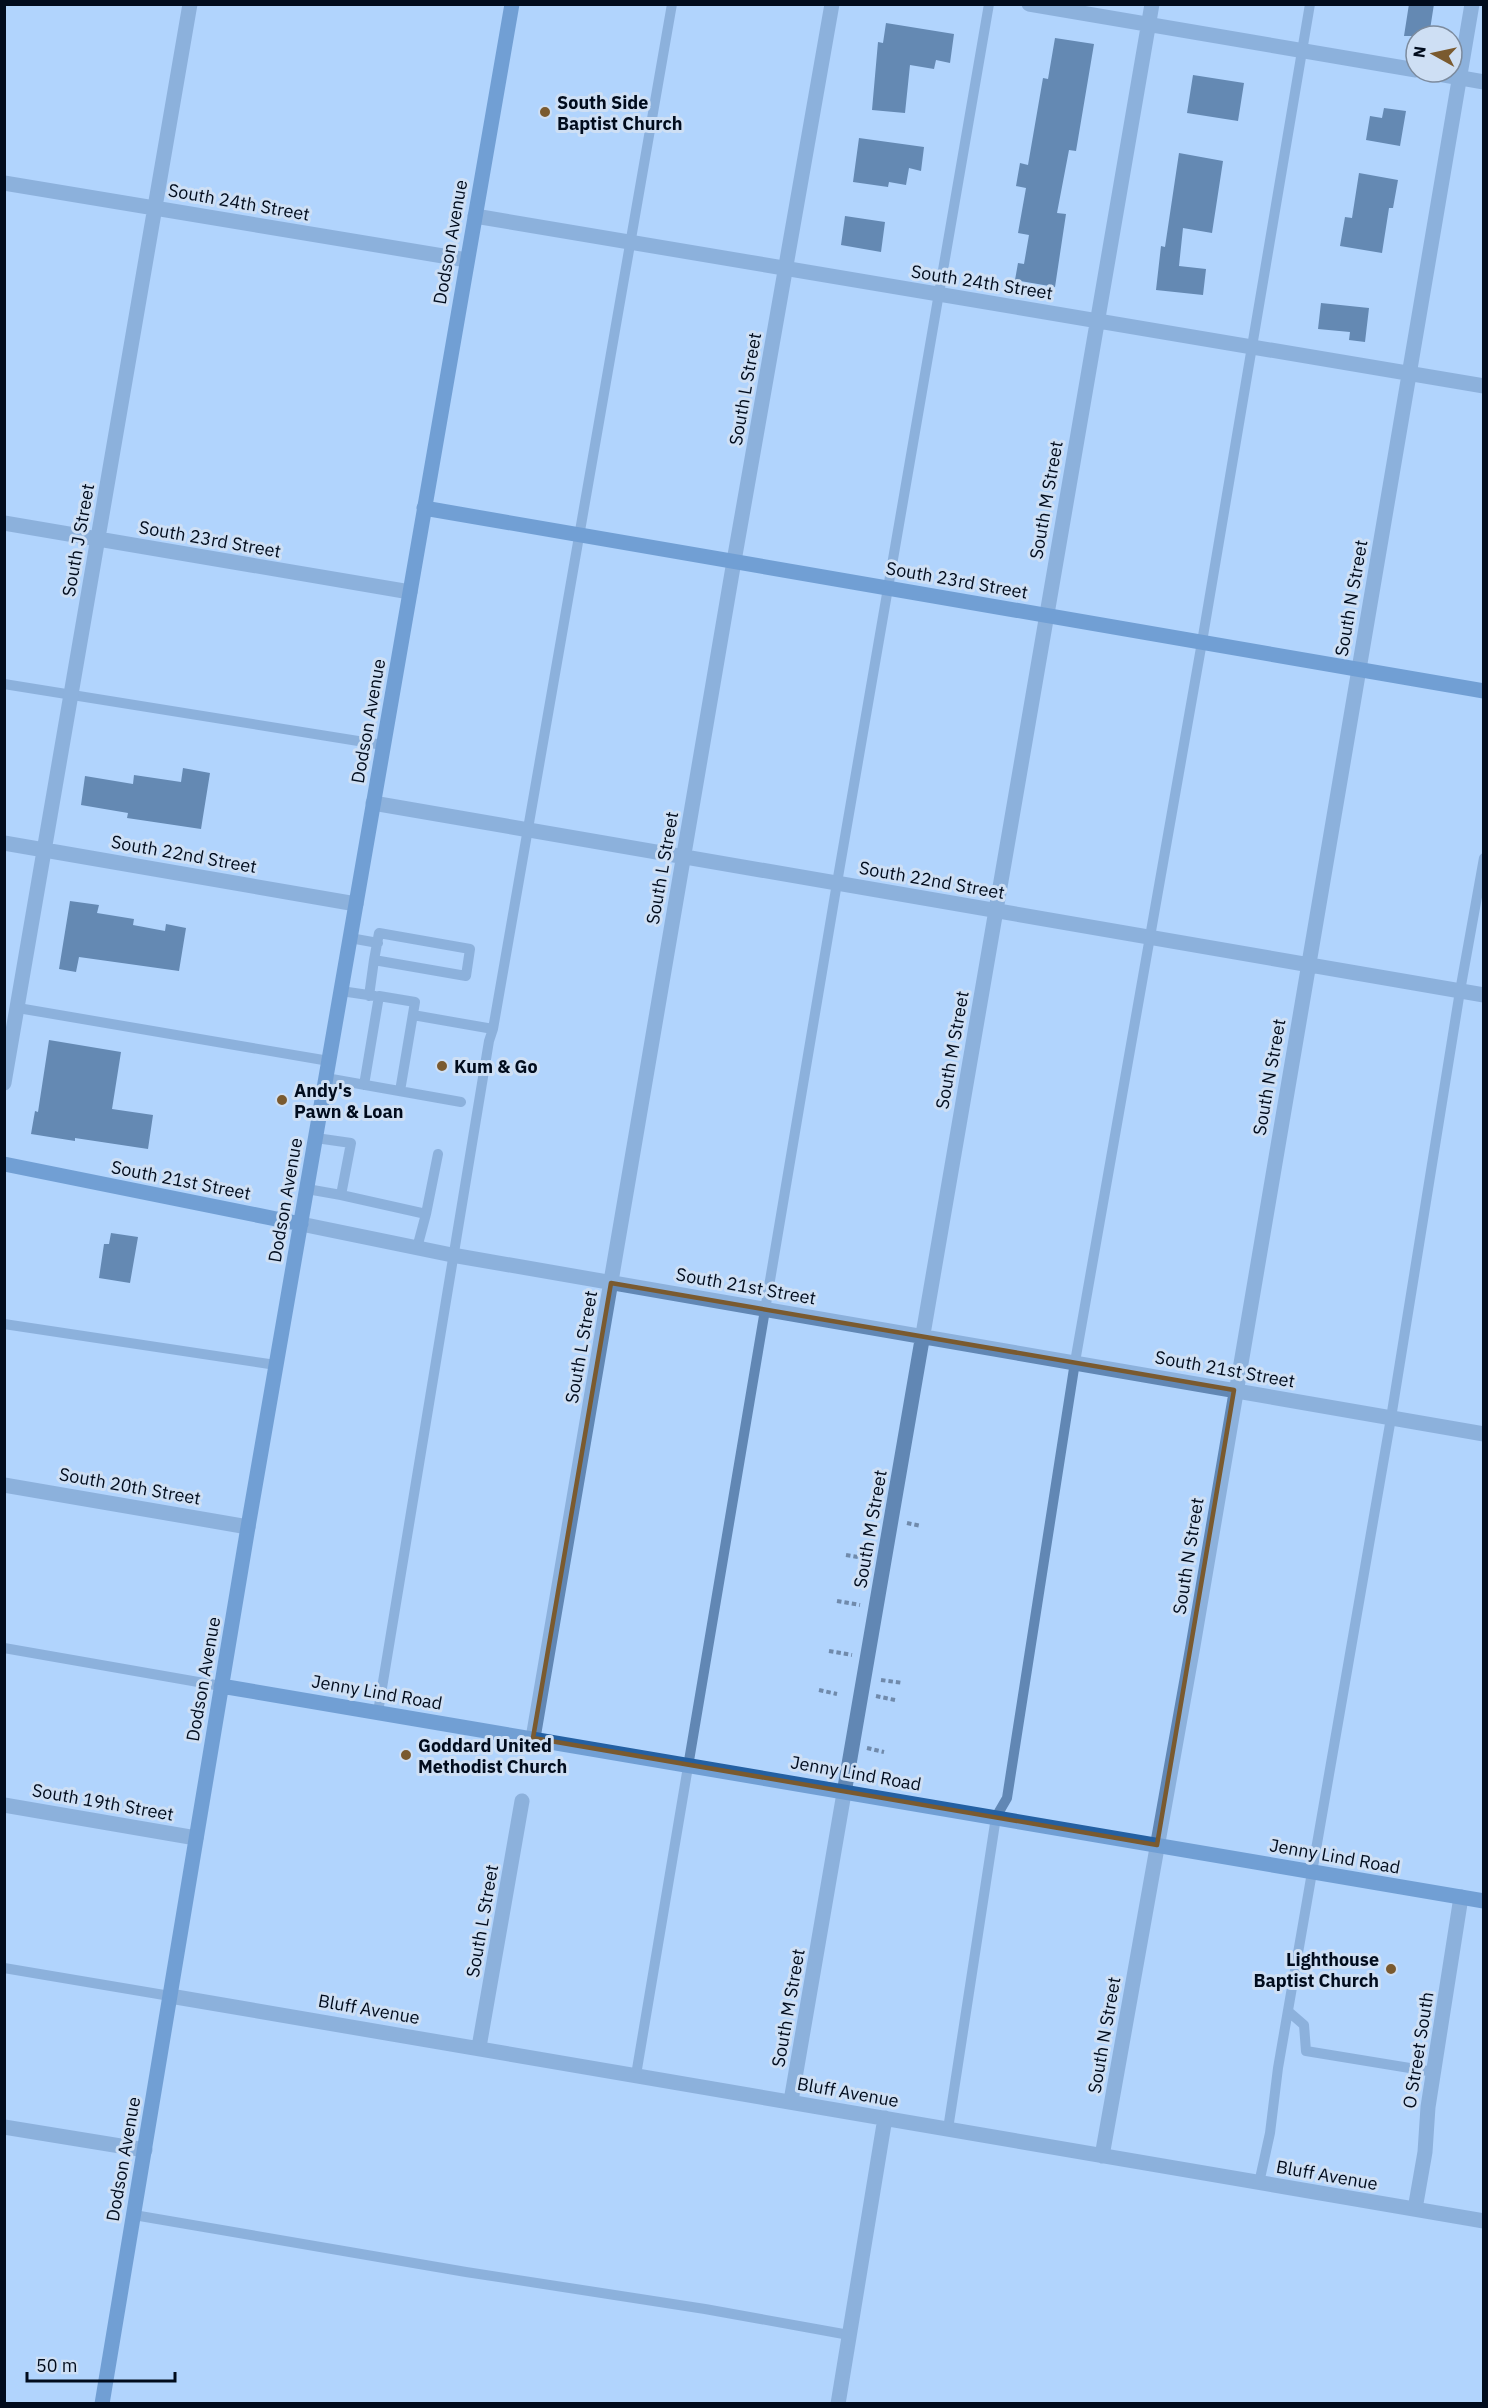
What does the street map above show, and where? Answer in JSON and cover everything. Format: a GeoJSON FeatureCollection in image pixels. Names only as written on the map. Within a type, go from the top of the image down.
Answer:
{"type":"FeatureCollection","features":[{"type":"Feature","properties":{"kind":"street","name":"South J Street"},"geometry":{"type":"LineString","coordinates":[[4,1083],[190,4]]}},
{"type":"Feature","properties":{"kind":"street","name":"Dodson Avenue"},"geometry":{"type":"LineString","coordinates":[[102,2403],[221,1686],[512,4]]}},
{"type":"Feature","properties":{"kind":"street","name":"South L Street"},"geometry":{"type":"LineString","coordinates":[[533,1738],[734,561],[832,4]]}},
{"type":"Feature","properties":{"kind":"street"},"geometry":{"type":"LineString","coordinates":[[1029,4],[1404,68]]}},
{"type":"Feature","properties":{"kind":"street","name":"South M Street"},"geometry":{"type":"LineString","coordinates":[[791,2101],[1152,4]]}},
{"type":"Feature","properties":{"kind":"street","name":"South N Street"},"geometry":{"type":"LineString","coordinates":[[1464,53],[1472,4]]}},
{"type":"Feature","properties":{"kind":"street"},"geometry":{"type":"LineString","coordinates":[[1464,79],[1484,82]]}},
{"type":"Feature","properties":{"kind":"street","name":"South N Street"},"geometry":{"type":"LineString","coordinates":[[1102,2156],[1459,84]]}},
{"type":"Feature","properties":{"kind":"street","name":"South 24th Street"},"geometry":{"type":"LineString","coordinates":[[4,183],[467,260]]}},
{"type":"Feature","properties":{"kind":"street","name":"South 24th Street"},"geometry":{"type":"LineString","coordinates":[[475,216],[1484,386]]}},
{"type":"Feature","properties":{"kind":"street","name":"South 23rd Street"},"geometry":{"type":"LineString","coordinates":[[424,507],[1484,691]]}},
{"type":"Feature","properties":{"kind":"street","name":"South 23rd Street"},"geometry":{"type":"LineString","coordinates":[[4,523],[410,592]]}},
{"type":"Feature","properties":{"kind":"street","name":"South 22nd Street"},"geometry":{"type":"LineString","coordinates":[[373,803],[1484,995]]}},
{"type":"Feature","properties":{"kind":"street","name":"South 22nd Street"},"geometry":{"type":"LineString","coordinates":[[4,843],[356,904]]}},
{"type":"Feature","properties":{"kind":"street","name":"South 21st Street"},"geometry":{"type":"LineString","coordinates":[[4,1164],[452,1255],[1484,1434]]}},
{"type":"Feature","properties":{"kind":"street","name":"South 20th Street"},"geometry":{"type":"LineString","coordinates":[[4,1485],[249,1527]]}},
{"type":"Feature","properties":{"kind":"street","name":"Jenny Lind Road"},"geometry":{"type":"LineString","coordinates":[[221,1686],[1484,1901]]}},
{"type":"Feature","properties":{"kind":"street","name":"South L Street"},"geometry":{"type":"LineString","coordinates":[[479,2048],[522,1801]]}},
{"type":"Feature","properties":{"kind":"street","name":"South 19th Street"},"geometry":{"type":"LineString","coordinates":[[4,1805],[196,1838]]}},
{"type":"Feature","properties":{"kind":"street","name":"O Street South"},"geometry":{"type":"LineString","coordinates":[[1414,2209],[1425,2152],[1434,2072],[1461,1897]]}},
{"type":"Feature","properties":{"kind":"street","name":"Bluff Avenue"},"geometry":{"type":"LineString","coordinates":[[170,1996],[1484,2221]]}},
{"type":"Feature","properties":{"kind":"street"},"geometry":{"type":"LineString","coordinates":[[838,2403],[885,2118]]}},
{"type":"Feature","properties":{"kind":"street"},"geometry":{"type":"LineString","coordinates":[[4,2127],[145,2150]]}},
{"type":"Feature","properties":{"kind":"lane"},"geometry":{"type":"LineString","coordinates":[[378,1712],[452,1255],[581,535],[672,4]]}},
{"type":"Feature","properties":{"kind":"lane"},"geometry":{"type":"LineString","coordinates":[[636,2075],[837,884],[989,4]]}},
{"type":"Feature","properties":{"kind":"lane"},"geometry":{"type":"LineString","coordinates":[[948,2129],[996,1817],[1007,1798],[1075,1362],[1202,642],[1310,4]]}},
{"type":"Feature","properties":{"kind":"lane"},"geometry":{"type":"LineString","coordinates":[[4,684],[383,745]]}},
{"type":"Feature","properties":{"kind":"lane"},"geometry":{"type":"LineString","coordinates":[[1259,2183],[1391,1418],[1460,991],[1484,858]]}},
{"type":"Feature","properties":{"kind":"lane"},"geometry":{"type":"LineString","coordinates":[[364,1085],[374,996],[374,960],[379,933],[470,949],[466,976],[374,960]]}},
{"type":"Feature","properties":{"kind":"lane"},"geometry":{"type":"LineString","coordinates":[[351,938],[378,943]]}},
{"type":"Feature","properties":{"kind":"lane"},"geometry":{"type":"LineString","coordinates":[[341,991],[416,1002],[400,1091]]}},
{"type":"Feature","properties":{"kind":"lane"},"geometry":{"type":"LineString","coordinates":[[18,1008],[329,1061]]}},
{"type":"Feature","properties":{"kind":"lane"},"geometry":{"type":"LineString","coordinates":[[413,1015],[493,1029]]}},
{"type":"Feature","properties":{"kind":"lane"},"geometry":{"type":"LineString","coordinates":[[326,1078],[461,1102]]}},
{"type":"Feature","properties":{"kind":"lane"},"geometry":{"type":"LineString","coordinates":[[316,1138],[351,1143],[341,1195]]}},
{"type":"Feature","properties":{"kind":"lane"},"geometry":{"type":"LineString","coordinates":[[417,1248],[438,1154]]}},
{"type":"Feature","properties":{"kind":"lane"},"geometry":{"type":"LineString","coordinates":[[307,1189],[426,1214]]}},
{"type":"Feature","properties":{"kind":"lane"},"geometry":{"type":"LineString","coordinates":[[4,1324],[276,1365]]}},
{"type":"Feature","properties":{"kind":"lane"},"geometry":{"type":"LineString","coordinates":[[4,1648],[221,1686]]}},
{"type":"Feature","properties":{"kind":"lane"},"geometry":{"type":"LineString","coordinates":[[4,1968],[170,1996]]}},
{"type":"Feature","properties":{"kind":"lane"},"geometry":{"type":"LineString","coordinates":[[1289,2012],[1304,2025],[1306,2051],[1434,2072]]}},
{"type":"Feature","properties":{"kind":"lane"},"geometry":{"type":"LineString","coordinates":[[134,2214],[849,2335]]}},
{"type":"Feature","properties":{"kind":"path"},"geometry":{"type":"LineString","coordinates":[[837,1601],[876,1608]]}},
{"type":"Feature","properties":{"kind":"path"},"geometry":{"type":"LineString","coordinates":[[829,1651],[867,1658]]}},
{"type":"Feature","properties":{"kind":"path"},"geometry":{"type":"LineString","coordinates":[[864,1677],[903,1683]]}},
{"type":"Feature","properties":{"kind":"path"},"geometry":{"type":"LineString","coordinates":[[819,1690],[837,1694]]}},
{"type":"Feature","properties":{"kind":"highlighted area"},"geometry":{"type":"Polygon","coordinates":[[[611,1283],[1234,1390],[1157,1845],[533,1738],[611,1283]]]}},
{"type":"Feature","properties":{"kind":"building"},"geometry":{"type":"Polygon","coordinates":[[[1409,4],[1434,4],[1431,24],[1406,24],[1409,4]]]}},
{"type":"Feature","properties":{"kind":"building"},"geometry":{"type":"Polygon","coordinates":[[[886,23],[954,34],[950,63],[936,60],[934,69],[910,65],[905,113],[872,110],[878,42],[883,43],[886,23]]]}},
{"type":"Feature","properties":{"kind":"building"},"geometry":{"type":"Polygon","coordinates":[[[1055,38],[1094,44],[1076,151],[1069,150],[1057,213],[1066,214],[1055,287],[1015,280],[1018,263],[1024,264],[1029,235],[1018,233],[1026,188],[1016,186],[1020,163],[1028,165],[1043,78],[1048,79],[1055,38]]]}},
{"type":"Feature","properties":{"kind":"building"},"geometry":{"type":"Polygon","coordinates":[[[1193,75],[1244,83],[1238,121],[1187,113],[1193,75]]]}},
{"type":"Feature","properties":{"kind":"building"},"geometry":{"type":"Polygon","coordinates":[[[1384,108],[1406,111],[1400,146],[1366,140],[1370,116],[1382,118],[1384,108]]]}},
{"type":"Feature","properties":{"kind":"building"},"geometry":{"type":"Polygon","coordinates":[[[859,138],[924,147],[921,171],[909,168],[906,185],[889,182],[888,187],[853,182],[859,138]]]}},
{"type":"Feature","properties":{"kind":"building"},"geometry":{"type":"Polygon","coordinates":[[[1179,153],[1223,161],[1212,233],[1183,228],[1179,266],[1206,269],[1203,295],[1156,290],[1161,246],[1165,247],[1179,153]]]}},
{"type":"Feature","properties":{"kind":"building"},"geometry":{"type":"Polygon","coordinates":[[[1359,173],[1398,180],[1393,208],[1389,208],[1382,253],[1340,246],[1345,217],[1352,218],[1359,173]]]}},
{"type":"Feature","properties":{"kind":"building"},"geometry":{"type":"Polygon","coordinates":[[[845,216],[885,222],[881,252],[841,245],[845,216]]]}},
{"type":"Feature","properties":{"kind":"building"},"geometry":{"type":"Polygon","coordinates":[[[1321,303],[1369,308],[1365,342],[1349,340],[1350,332],[1318,329],[1321,303]]]}},
{"type":"Feature","properties":{"kind":"building"},"geometry":{"type":"Polygon","coordinates":[[[183,768],[210,773],[201,829],[127,818],[128,813],[81,805],[85,776],[133,784],[134,775],[181,782],[183,768]]]}},
{"type":"Feature","properties":{"kind":"building"},"geometry":{"type":"Polygon","coordinates":[[[70,901],[99,905],[97,913],[134,919],[133,925],[165,931],[166,924],[186,928],[179,971],[79,957],[76,972],[59,969],[70,901]]]}},
{"type":"Feature","properties":{"kind":"building"},"geometry":{"type":"Polygon","coordinates":[[[49,1040],[121,1052],[112,1109],[153,1115],[148,1149],[31,1134],[35,1111],[38,1112],[49,1040]]]}},
{"type":"Feature","properties":{"kind":"building"},"geometry":{"type":"Polygon","coordinates":[[[111,1233],[138,1237],[130,1283],[99,1278],[104,1244],[109,1244],[111,1233]]]}},
{"type":"Feature","properties":{"kind":"place","name":"South Side Baptist Church"},"geometry":{"type":"Point","coordinates":[545,112]}},
{"type":"Feature","properties":{"kind":"place","name":"Kum & Go"},"geometry":{"type":"Point","coordinates":[442,1066]}},
{"type":"Feature","properties":{"kind":"place","name":"Andy's Pawn & Loan"},"geometry":{"type":"Point","coordinates":[282,1100]}},
{"type":"Feature","properties":{"kind":"place","name":"Goddard United Methodist Church"},"geometry":{"type":"Point","coordinates":[406,1755]}},
{"type":"Feature","properties":{"kind":"place","name":"Lighthouse Baptist Church"},"geometry":{"type":"Point","coordinates":[1391,1969]}}]}
